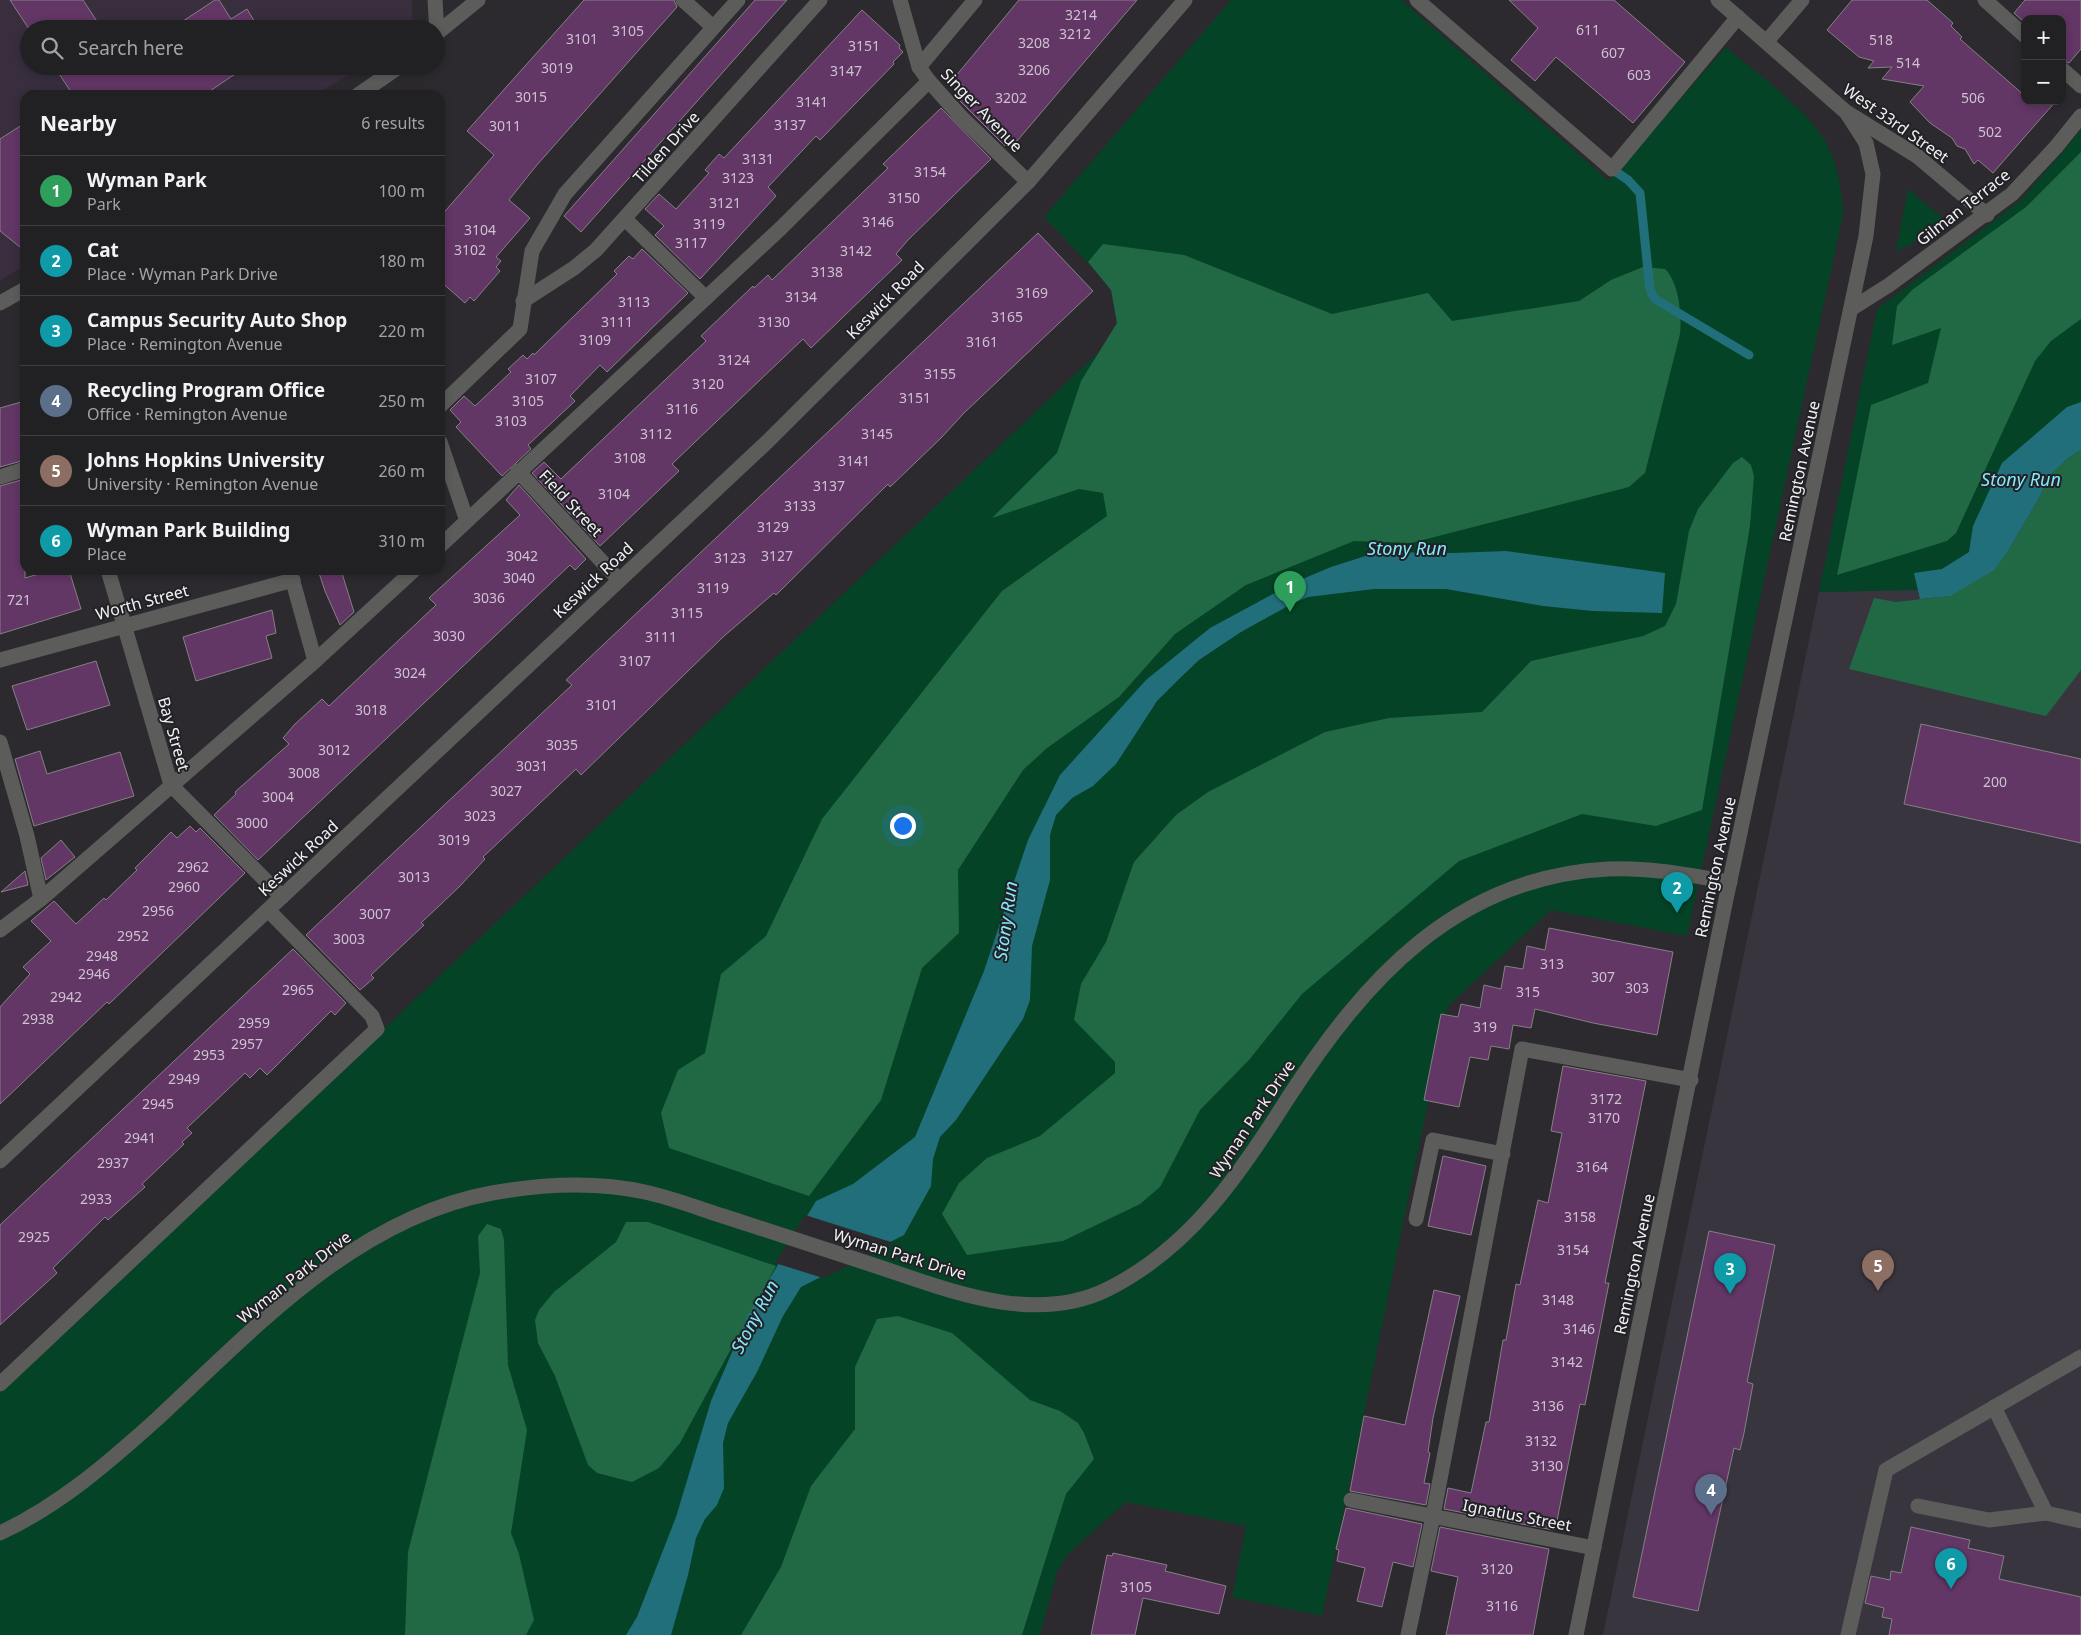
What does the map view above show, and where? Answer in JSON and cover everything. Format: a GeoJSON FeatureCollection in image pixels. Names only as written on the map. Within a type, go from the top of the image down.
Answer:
{"type":"FeatureCollection","features":[{"type":"Feature","properties":{"kind":"street"},"geometry":{"type":"LineString","coordinates":[[435,0],[436,20]]}},
{"type":"Feature","properties":{"kind":"street"},"geometry":{"type":"LineString","coordinates":[[445,27],[478,0]]}},
{"type":"Feature","properties":{"kind":"street"},"geometry":{"type":"LineString","coordinates":[[682,0],[713,26]]}},
{"type":"Feature","properties":{"kind":"street"},"geometry":{"type":"LineString","coordinates":[[445,401],[514,336],[520,328],[532,251],[565,194],[738,0]]}},
{"type":"Feature","properties":{"kind":"street","name":"Tilden Drive"},"geometry":{"type":"LineString","coordinates":[[523,301],[574,268],[596,250],[820,0]]}},
{"type":"Feature","properties":{"kind":"street","name":"Singer Avenue"},"geometry":{"type":"LineString","coordinates":[[900,0],[919,67],[961,117],[1028,182]]}},
{"type":"Feature","properties":{"kind":"street"},"geometry":{"type":"LineString","coordinates":[[919,67],[975,0]]}},
{"type":"Feature","properties":{"kind":"street","name":"Keswick Road"},"geometry":{"type":"LineString","coordinates":[[0,1161],[768,441],[1028,182],[1185,0]]}},
{"type":"Feature","properties":{"kind":"street"},"geometry":{"type":"LineString","coordinates":[[1417,0],[1612,168],[1738,18]]}},
{"type":"Feature","properties":{"kind":"street","name":"West 33rd Street"},"geometry":{"type":"LineString","coordinates":[[1718,0],[1846,112],[1917,156],[1986,215]]}},
{"type":"Feature","properties":{"kind":"street"},"geometry":{"type":"LineString","coordinates":[[1767,41],[1802,0]]}},
{"type":"Feature","properties":{"kind":"street"},"geometry":{"type":"LineString","coordinates":[[1992,2],[2021,32]]}},
{"type":"Feature","properties":{"kind":"street"},"geometry":{"type":"LineString","coordinates":[[2066,73],[2081,86]]}},
{"type":"Feature","properties":{"kind":"street"},"geometry":{"type":"LineString","coordinates":[[365,90],[387,75]]}},
{"type":"Feature","properties":{"kind":"street"},"geometry":{"type":"LineString","coordinates":[[445,541],[518,471],[781,228],[929,81]]}},
{"type":"Feature","properties":{"kind":"street","name":"Remington Avenue"},"geometry":{"type":"LineString","coordinates":[[1576,1635],[1730,882],[1866,236],[1873,174],[1866,143],[1846,112]]}},
{"type":"Feature","properties":{"kind":"street","name":"Gilman Terrace"},"geometry":{"type":"LineString","coordinates":[[1850,309],[1889,285],[2012,194],[2056,147],[2081,116]]}},
{"type":"Feature","properties":{"kind":"street"},"geometry":{"type":"LineString","coordinates":[[625,219],[706,298]]}},
{"type":"Feature","properties":{"kind":"street"},"geometry":{"type":"LineString","coordinates":[[0,303],[20,292]]}},
{"type":"Feature","properties":{"kind":"street"},"geometry":{"type":"LineString","coordinates":[[445,457],[465,516]]}},
{"type":"Feature","properties":{"kind":"street"},"geometry":{"type":"LineString","coordinates":[[0,477],[20,471]]}},
{"type":"Feature","properties":{"kind":"street","name":"Field Street"},"geometry":{"type":"LineString","coordinates":[[518,471],[619,580]]}},
{"type":"Feature","properties":{"kind":"street","name":"Bay Street"},"geometry":{"type":"LineString","coordinates":[[110,575],[171,786],[282,897]]}},
{"type":"Feature","properties":{"kind":"street"},"geometry":{"type":"LineString","coordinates":[[292,575],[315,661]]}},
{"type":"Feature","properties":{"kind":"street","name":"Worth Street"},"geometry":{"type":"LineString","coordinates":[[0,660],[292,575]]}},
{"type":"Feature","properties":{"kind":"street"},"geometry":{"type":"LineString","coordinates":[[0,930],[41,899],[315,661],[409,575]]}},
{"type":"Feature","properties":{"kind":"street"},"geometry":{"type":"LineString","coordinates":[[0,742],[27,836],[41,899]]}},
{"type":"Feature","properties":{"kind":"street","name":"Wyman Park Drive"},"geometry":{"type":"LineString","coordinates":[[0,1533],[53,1504],[92,1476],[296,1293],[362,1244],[412,1217],[468,1198],[534,1187],[590,1185],[644,1192],[952,1291],[1014,1304],[1066,1303],[1088,1298],[1157,1260],[1178,1242],[1226,1190],[1260,1143],[1318,1052],[1371,986],[1400,957],[1434,931],[1484,902],[1520,886],[1550,877],[1608,869],[1669,871],[1730,882]]}},
{"type":"Feature","properties":{"kind":"street"},"geometry":{"type":"LineString","coordinates":[[0,1384],[377,1029],[372,1016],[268,910]]}},
{"type":"Feature","properties":{"kind":"street"},"geometry":{"type":"LineString","coordinates":[[1408,1635],[1433,1516],[1522,1049],[1690,1080]]}},
{"type":"Feature","properties":{"kind":"street"},"geometry":{"type":"LineString","coordinates":[[1416,1218],[1433,1140],[1503,1154]]}},
{"type":"Feature","properties":{"kind":"street"},"geometry":{"type":"LineString","coordinates":[[1848,1635],[1886,1470],[2081,1357]]}},
{"type":"Feature","properties":{"kind":"street"},"geometry":{"type":"LineString","coordinates":[[1994,1407],[2046,1513]]}},
{"type":"Feature","properties":{"kind":"street","name":"Ignatius Street"},"geometry":{"type":"LineString","coordinates":[[1351,1500],[1594,1548]]}},
{"type":"Feature","properties":{"kind":"street"},"geometry":{"type":"LineString","coordinates":[[1918,1506],[1989,1520],[2046,1513],[2081,1521]]}},
{"type":"Feature","properties":{"kind":"shaded area"},"geometry":{"type":"Polygon","coordinates":[[[0,0],[412,0],[411,20],[20,20],[20,75],[348,75],[323,90],[20,90],[20,268],[0,281],[0,0]]]}},
{"type":"Feature","properties":{"kind":"shaded area"},"geometry":{"type":"Polygon","coordinates":[[[2081,427],[2081,1635],[1603,1635],[1819,592],[1864,591],[2081,427]]]}},
{"type":"Feature","properties":{"kind":"green space"},"geometry":{"type":"Polygon","coordinates":[[[1231,0],[1401,0],[1609,181],[1726,47],[1799,110],[1823,138],[1830,151],[1838,175],[1843,215],[1687,936],[1551,910],[1448,1006],[1322,1616],[1232,1597],[1246,1526],[1126,1502],[1069,1553],[1057,1572],[1040,1635],[0,1635],[0,1392],[1138,315],[1044,217],[1231,0]]]}},
{"type":"Feature","properties":{"kind":"green space"},"geometry":{"type":"Polygon","coordinates":[[[2081,130],[2081,427],[1988,565],[1918,590],[1819,592],[1877,309],[2021,200],[2081,130]]]}},
{"type":"Feature","properties":{"kind":"green space"},"geometry":{"type":"Polygon","coordinates":[[[2081,152],[2081,319],[2051,341],[2035,361],[1956,533],[1947,541],[1837,575],[1871,405],[1928,383],[1941,328],[1892,345],[1897,306],[1912,290],[2026,207],[2081,152]]]}},
{"type":"Feature","properties":{"kind":"green space"},"geometry":{"type":"Polygon","coordinates":[[[1908,189],[1944,219],[1942,223],[1911,244],[1896,251],[1908,189]]]}},
{"type":"Feature","properties":{"kind":"green space"},"geometry":{"type":"Polygon","coordinates":[[[1103,244],[1184,255],[1332,314],[1428,293],[1452,321],[1579,301],[1611,280],[1643,267],[1665,269],[1674,282],[1676,290],[1680,317],[1680,334],[1645,473],[1629,487],[1411,543],[1354,541],[1246,585],[1175,634],[1119,697],[1047,748],[1023,770],[958,870],[959,933],[922,968],[881,1100],[809,1196],[669,1148],[661,1113],[678,1070],[705,1053],[721,974],[766,936],[822,819],[1002,591],[1107,516],[1103,493],[1079,489],[992,518],[1057,453],[1081,381],[1117,323],[1111,290],[1088,262],[1103,244]]]}},
{"type":"Feature","properties":{"kind":"green space"},"geometry":{"type":"Polygon","coordinates":[[[2081,450],[2081,670],[2046,716],[1849,669],[1874,598],[1896,602],[1949,596],[2008,551],[2050,475],[2068,458],[2081,450]]]}},
{"type":"Feature","properties":{"kind":"green space"},"geometry":{"type":"Polygon","coordinates":[[[1742,457],[1751,465],[1754,476],[1750,526],[1702,810],[1656,826],[1582,814],[1459,861],[1302,994],[1249,1060],[1200,1110],[1160,1187],[1140,1204],[1063,1241],[967,1255],[942,1214],[959,1183],[987,1158],[1040,1136],[1115,1073],[1115,1062],[1074,1020],[1081,984],[1106,942],[1134,862],[1176,815],[1208,792],[1325,732],[1389,718],[1482,712],[1531,661],[1643,636],[1665,626],[1676,604],[1689,531],[1698,509],[1733,463],[1742,457]]]}},
{"type":"Feature","properties":{"kind":"green space"},"geometry":{"type":"Polygon","coordinates":[[[626,1222],[648,1222],[776,1266],[680,1443],[659,1468],[632,1482],[597,1473],[588,1465],[555,1376],[538,1343],[535,1320],[539,1310],[554,1292],[616,1242],[626,1222]]]}},
{"type":"Feature","properties":{"kind":"green space"},"geometry":{"type":"Polygon","coordinates":[[[487,1224],[501,1229],[504,1240],[508,1365],[527,1430],[511,1533],[519,1554],[534,1620],[526,1635],[405,1635],[408,1552],[480,1273],[478,1236],[487,1224]]]}},
{"type":"Feature","properties":{"kind":"green space"},"geometry":{"type":"Polygon","coordinates":[[[898,1316],[952,1333],[1030,1400],[1060,1411],[1078,1423],[1084,1433],[1094,1459],[1066,1494],[1022,1635],[741,1635],[781,1567],[811,1486],[855,1429],[855,1367],[877,1319],[898,1316]]]}},
{"type":"Feature","properties":{"kind":"water","name":"Stony Run"},"geometry":{"type":"Polygon","coordinates":[[[2081,402],[2081,450],[2068,458],[2050,475],[2008,551],[1994,570],[1950,596],[1920,599],[1914,573],[1942,569],[1969,552],[1973,526],[2002,463],[2067,407],[2081,402]]]}},
{"type":"Feature","properties":{"kind":"water"},"geometry":{"type":"Polygon","coordinates":[[[1506,551],[1665,573],[1662,613],[1593,611],[1543,606],[1446,589],[1374,589],[1308,597],[1241,632],[1199,660],[1157,701],[1116,764],[1093,786],[1072,798],[1056,815],[1050,835],[1050,880],[1032,946],[1030,1000],[1023,1019],[956,1120],[940,1137],[933,1159],[931,1186],[904,1235],[801,1287],[783,1316],[757,1372],[728,1423],[723,1443],[724,1488],[717,1505],[705,1519],[696,1538],[671,1635],[626,1635],[637,1617],[676,1517],[711,1401],[748,1315],[816,1201],[853,1184],[915,1137],[984,971],[1028,840],[1060,775],[1146,680],[1210,628],[1293,583],[1331,567],[1378,552],[1453,553],[1506,551]]]}},
{"type":"Feature","properties":{"kind":"pier"},"geometry":{"type":"Polygon","coordinates":[[[805,1215],[894,1243],[823,1278],[775,1263],[805,1215]]]}},
{"type":"Feature","properties":{"kind":"building"},"geometry":{"type":"Polygon","coordinates":[[[10,0],[83,0],[96,20],[23,20],[10,0]]]}},
{"type":"Feature","properties":{"kind":"building"},"geometry":{"type":"Polygon","coordinates":[[[215,0],[219,0],[231,19],[247,9],[254,20],[185,20],[215,0]]]}},
{"type":"Feature","properties":{"kind":"building"},"geometry":{"type":"Polygon","coordinates":[[[584,0],[674,0],[677,7],[536,166],[509,200],[530,218],[496,257],[501,261],[496,267],[500,271],[474,301],[470,297],[465,303],[445,285],[445,211],[494,155],[467,131],[584,0]]]}},
{"type":"Feature","properties":{"kind":"building"},"geometry":{"type":"Polygon","coordinates":[[[755,0],[787,0],[581,232],[564,216],[755,0]]]}},
{"type":"Feature","properties":{"kind":"building"},"geometry":{"type":"Polygon","coordinates":[[[1019,0],[1137,0],[1017,141],[1013,138],[1005,146],[954,95],[964,86],[955,77],[1019,0]]]}},
{"type":"Feature","properties":{"kind":"building"},"geometry":{"type":"Polygon","coordinates":[[[1509,0],[1614,0],[1685,62],[1633,123],[1556,57],[1535,81],[1511,60],[1538,28],[1509,0]]]}},
{"type":"Feature","properties":{"kind":"building"},"geometry":{"type":"Polygon","coordinates":[[[1852,0],[1927,0],[1953,23],[1951,26],[1962,37],[1960,39],[2021,92],[2021,105],[2052,105],[1993,173],[1978,160],[1974,164],[1965,149],[1957,146],[1952,138],[1930,123],[1910,102],[1924,86],[1882,79],[1892,67],[1868,68],[1874,61],[1859,57],[1827,30],[1852,0]]]}},
{"type":"Feature","properties":{"kind":"building"},"geometry":{"type":"Polygon","coordinates":[[[2025,0],[2081,0],[2081,49],[2069,63],[2066,62],[2066,15],[2021,15],[2021,19],[2014,13],[2025,0]]]}},
{"type":"Feature","properties":{"kind":"building"},"geometry":{"type":"Polygon","coordinates":[[[862,10],[900,45],[899,48],[903,52],[893,62],[894,64],[820,140],[816,136],[768,187],[776,196],[700,279],[655,235],[664,226],[645,209],[659,194],[676,209],[709,173],[705,170],[719,154],[724,158],[862,10]]]}},
{"type":"Feature","properties":{"kind":"building"},"geometry":{"type":"Polygon","coordinates":[[[60,75],[234,75],[211,90],[70,90],[60,75]]]}},
{"type":"Feature","properties":{"kind":"building"},"geometry":{"type":"Polygon","coordinates":[[[941,108],[991,159],[908,240],[896,254],[902,260],[811,348],[803,339],[672,464],[679,471],[600,546],[532,473],[544,462],[561,479],[706,341],[701,336],[753,286],[754,288],[768,275],[772,280],[888,168],[883,164],[941,108]]]}},
{"type":"Feature","properties":{"kind":"building"},"geometry":{"type":"Polygon","coordinates":[[[20,126],[20,247],[0,231],[0,139],[20,126]]]}},
{"type":"Feature","properties":{"kind":"building"},"geometry":{"type":"Polygon","coordinates":[[[1038,233],[1093,291],[964,413],[890,487],[888,484],[776,595],[774,593],[723,637],[581,775],[576,769],[483,857],[485,859],[460,886],[421,923],[424,925],[371,975],[374,978],[360,990],[306,935],[572,685],[566,680],[1038,233]]]}},
{"type":"Feature","properties":{"kind":"building"},"geometry":{"type":"Polygon","coordinates":[[[642,249],[688,293],[607,372],[600,365],[570,396],[575,401],[528,445],[531,449],[502,476],[456,427],[461,422],[450,410],[464,396],[475,406],[511,372],[508,369],[523,355],[527,359],[533,353],[534,355],[617,274],[614,271],[629,256],[633,259],[642,249]]]}},
{"type":"Feature","properties":{"kind":"building"},"geometry":{"type":"Polygon","coordinates":[[[20,402],[20,461],[0,467],[0,408],[20,402]]]}},
{"type":"Feature","properties":{"kind":"building"},"geometry":{"type":"Polygon","coordinates":[[[20,480],[20,575],[25,575],[25,578],[35,575],[71,575],[81,609],[0,634],[0,486],[20,480]]]}},
{"type":"Feature","properties":{"kind":"building"},"geometry":{"type":"Polygon","coordinates":[[[519,485],[586,559],[575,570],[570,565],[258,860],[214,815],[236,794],[235,792],[289,744],[283,738],[295,724],[322,699],[329,706],[436,605],[429,598],[520,515],[506,500],[519,485]]]}},
{"type":"Feature","properties":{"kind":"building"},"geometry":{"type":"Polygon","coordinates":[[[320,575],[343,575],[354,612],[340,625],[320,575]]]}},
{"type":"Feature","properties":{"kind":"building"},"geometry":{"type":"Polygon","coordinates":[[[272,610],[276,633],[266,636],[272,658],[196,681],[183,637],[272,610]]]}},
{"type":"Feature","properties":{"kind":"building"},"geometry":{"type":"Polygon","coordinates":[[[96,661],[110,705],[27,730],[12,686],[96,661]]]}},
{"type":"Feature","properties":{"kind":"building"},"geometry":{"type":"Polygon","coordinates":[[[1921,724],[2081,759],[2081,843],[1904,804],[1921,724]]]}},
{"type":"Feature","properties":{"kind":"building"},"geometry":{"type":"Polygon","coordinates":[[[40,751],[47,774],[120,752],[134,796],[34,826],[15,759],[40,751]]]}},
{"type":"Feature","properties":{"kind":"building"},"geometry":{"type":"Polygon","coordinates":[[[190,826],[196,832],[200,828],[245,873],[109,1004],[107,1002],[0,1104],[0,1007],[30,974],[23,967],[51,941],[31,921],[54,901],[76,924],[104,898],[106,900],[137,870],[135,868],[171,832],[177,838],[190,826]]]}},
{"type":"Feature","properties":{"kind":"building"},"geometry":{"type":"Polygon","coordinates":[[[61,840],[75,857],[46,880],[41,858],[61,840]]]}},
{"type":"Feature","properties":{"kind":"building"},"geometry":{"type":"Polygon","coordinates":[[[25,871],[28,885],[1,892],[25,871]]]}},
{"type":"Feature","properties":{"kind":"building"},"geometry":{"type":"Polygon","coordinates":[[[1549,928],[1673,952],[1657,1035],[1593,1023],[1535,1009],[1531,1028],[1513,1025],[1509,1049],[1491,1046],[1488,1060],[1470,1057],[1459,1107],[1424,1100],[1441,1014],[1458,1017],[1461,1004],[1480,1008],[1484,985],[1501,989],[1505,966],[1523,969],[1527,946],[1545,950],[1549,928]]]}},
{"type":"Feature","properties":{"kind":"building"},"geometry":{"type":"Polygon","coordinates":[[[293,949],[346,1003],[335,1015],[331,1011],[267,1075],[260,1068],[250,1078],[245,1073],[187,1128],[192,1133],[182,1142],[184,1144],[142,1184],[145,1187],[108,1220],[105,1217],[53,1268],[57,1273],[0,1325],[0,1225],[293,949]]]}},
{"type":"Feature","properties":{"kind":"building"},"geometry":{"type":"Polygon","coordinates":[[[1563,1066],[1646,1081],[1605,1283],[1609,1283],[1585,1405],[1580,1404],[1556,1526],[1554,1526],[1553,1530],[1444,1509],[1448,1488],[1471,1493],[1486,1422],[1489,1422],[1503,1340],[1506,1340],[1516,1284],[1520,1285],[1538,1200],[1548,1203],[1562,1133],[1551,1131],[1563,1066]]]}},
{"type":"Feature","properties":{"kind":"building"},"geometry":{"type":"Polygon","coordinates":[[[1443,1156],[1486,1166],[1471,1235],[1428,1226],[1443,1156]]]}},
{"type":"Feature","properties":{"kind":"building"},"geometry":{"type":"Polygon","coordinates":[[[1709,1231],[1775,1245],[1747,1382],[1753,1384],[1744,1433],[1740,1450],[1734,1448],[1698,1611],[1633,1597],[1709,1231]]]}},
{"type":"Feature","properties":{"kind":"building"},"geometry":{"type":"Polygon","coordinates":[[[1434,1290],[1460,1296],[1433,1418],[1428,1452],[1430,1453],[1424,1483],[1430,1484],[1426,1505],[1350,1491],[1364,1416],[1405,1425],[1434,1290]]]}},
{"type":"Feature","properties":{"kind":"building"},"geometry":{"type":"Polygon","coordinates":[[[1346,1508],[1422,1524],[1413,1567],[1393,1562],[1382,1607],[1357,1601],[1365,1568],[1337,1561],[1339,1550],[1336,1549],[1346,1508]]]}},
{"type":"Feature","properties":{"kind":"building"},"geometry":{"type":"Polygon","coordinates":[[[1440,1527],[1549,1549],[1533,1635],[1446,1635],[1458,1577],[1431,1571],[1440,1527]]]}},
{"type":"Feature","properties":{"kind":"building"},"geometry":{"type":"Polygon","coordinates":[[[1911,1527],[1970,1540],[1968,1548],[2004,1556],[1999,1579],[2081,1597],[2081,1635],[1889,1635],[1892,1619],[1882,1617],[1884,1608],[1865,1603],[1871,1576],[1890,1580],[1891,1571],[1901,1573],[1911,1527]]]}},
{"type":"Feature","properties":{"kind":"building"},"geometry":{"type":"Polygon","coordinates":[[[1113,1553],[1167,1565],[1165,1571],[1226,1586],[1219,1614],[1143,1598],[1135,1635],[1091,1635],[1107,1555],[1112,1556],[1113,1553]]]}},
{"type":"Feature","properties":{"kind":"waterway"},"geometry":{"type":"LineString","coordinates":[[1612,169],[1628,180],[1640,193],[1650,290],[1655,299],[1749,355]]}},
{"type":"Feature","properties":{"kind":"place","name":"Wyman Park"},"geometry":{"type":"Point","coordinates":[1290,612]}},
{"type":"Feature","properties":{"kind":"place","name":"Cat"},"geometry":{"type":"Point","coordinates":[1677,913]}},
{"type":"Feature","properties":{"kind":"place","name":"Johns Hopkins University"},"geometry":{"type":"Point","coordinates":[1878,1291]}},
{"type":"Feature","properties":{"kind":"place","name":"Campus Security Auto Shop"},"geometry":{"type":"Point","coordinates":[1730,1294]}},
{"type":"Feature","properties":{"kind":"place","name":"Recycling Program Office"},"geometry":{"type":"Point","coordinates":[1711,1515]}},
{"type":"Feature","properties":{"kind":"place","name":"Wyman Park Building"},"geometry":{"type":"Point","coordinates":[1951,1589]}}]}
